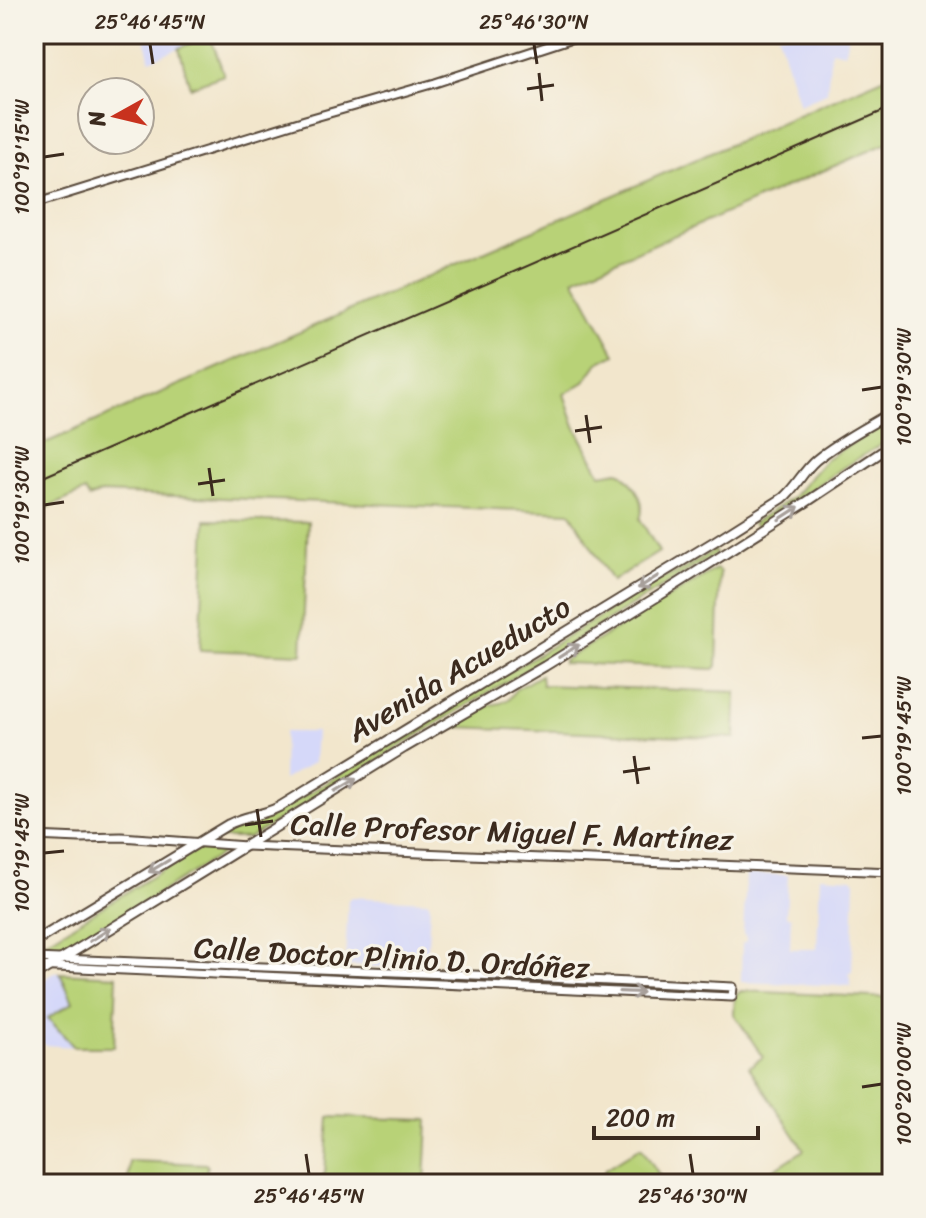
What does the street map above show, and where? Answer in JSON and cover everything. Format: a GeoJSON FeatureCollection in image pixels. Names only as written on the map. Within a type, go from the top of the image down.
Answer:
{"type":"FeatureCollection","features":[{"type":"Feature","properties":{"kind":"main road","name":"Avenida Acueducto"},"geometry":{"type":"LineString","coordinates":[[34,942],[240,818],[262,815],[279,807],[765,510],[791,491],[817,459],[892,412]]}},
{"type":"Feature","properties":{"kind":"main road","name":"Avenida Acueducto"},"geometry":{"type":"LineString","coordinates":[[34,976],[660,595],[892,445]]}},
{"type":"Feature","properties":{"kind":"street"},"geometry":{"type":"LineString","coordinates":[[34,204],[435,83],[585,34]]}},
{"type":"Feature","properties":{"kind":"street","name":"Calle Profesor Miguel F. Martínez"},"geometry":{"type":"LineString","coordinates":[[34,836],[121,837],[246,846],[892,872]]}},
{"type":"Feature","properties":{"kind":"street","name":"Calle Doctor Plinio D. Ordóñez"},"geometry":{"type":"LineString","coordinates":[[34,958],[63,958],[392,977],[732,997],[733,987],[526,977],[392,977],[34,966]]}},
{"type":"Feature","properties":{"kind":"shaded area"},"geometry":{"type":"Polygon","coordinates":[[[143,34],[209,34],[210,35],[150,60],[143,34]]]}},
{"type":"Feature","properties":{"kind":"shaded area"},"geometry":{"type":"Polygon","coordinates":[[[778,34],[848,34],[845,53],[831,50],[827,92],[799,105],[778,34]]]}},
{"type":"Feature","properties":{"kind":"shaded area"},"geometry":{"type":"Polygon","coordinates":[[[284,732],[316,732],[314,762],[283,780],[284,732]]]}},
{"type":"Feature","properties":{"kind":"shaded area"},"geometry":{"type":"Polygon","coordinates":[[[747,874],[788,875],[786,916],[791,917],[790,949],[817,949],[820,876],[852,878],[855,882],[852,972],[849,973],[851,986],[741,982],[742,944],[746,941],[743,934],[747,874]]]}},
{"type":"Feature","properties":{"kind":"shaded area"},"geometry":{"type":"Polygon","coordinates":[[[351,897],[427,901],[430,904],[427,966],[347,966],[348,900],[351,897]]]}},
{"type":"Feature","properties":{"kind":"shaded area"},"geometry":{"type":"Polygon","coordinates":[[[56,972],[60,973],[73,1002],[48,1018],[74,1047],[45,1045],[42,1042],[34,1044],[34,986],[56,972]]]}},
{"type":"Feature","properties":{"kind":"green space"},"geometry":{"type":"Polygon","coordinates":[[[210,35],[224,75],[190,87],[179,48],[210,35]]]}},
{"type":"Feature","properties":{"kind":"green space"},"geometry":{"type":"Polygon","coordinates":[[[892,74],[892,141],[574,279],[615,354],[598,363],[584,382],[564,394],[575,426],[601,474],[621,472],[635,487],[642,506],[640,519],[659,552],[612,581],[570,512],[101,493],[89,498],[85,491],[34,514],[34,448],[892,74]]]}},
{"type":"Feature","properties":{"kind":"green space"},"geometry":{"type":"Polygon","coordinates":[[[892,419],[892,438],[756,527],[753,523],[793,497],[826,459],[892,419]]]}},
{"type":"Feature","properties":{"kind":"green space"},"geometry":{"type":"Polygon","coordinates":[[[206,520],[308,522],[302,654],[200,650],[206,520]]]}},
{"type":"Feature","properties":{"kind":"green space"},"geometry":{"type":"Polygon","coordinates":[[[714,550],[716,554],[249,838],[220,838],[243,822],[263,820],[273,815],[714,550]]]}},
{"type":"Feature","properties":{"kind":"green space"},"geometry":{"type":"Polygon","coordinates":[[[716,569],[720,572],[717,666],[714,669],[563,663],[563,661],[716,569]]]}},
{"type":"Feature","properties":{"kind":"green space"},"geometry":{"type":"Polygon","coordinates":[[[541,675],[542,685],[736,692],[735,738],[452,727],[490,705],[510,698],[515,690],[541,675]]]}},
{"type":"Feature","properties":{"kind":"green space"},"geometry":{"type":"Polygon","coordinates":[[[197,849],[223,850],[223,853],[62,954],[34,955],[34,949],[197,849]]]}},
{"type":"Feature","properties":{"kind":"green space"},"geometry":{"type":"Polygon","coordinates":[[[60,973],[117,976],[114,1047],[74,1047],[48,1018],[73,1002],[60,973]]]}},
{"type":"Feature","properties":{"kind":"green space"},"geometry":{"type":"Polygon","coordinates":[[[741,991],[892,998],[892,1184],[752,1184],[804,1150],[749,1067],[763,1057],[734,1014],[735,996],[741,991]]]}},
{"type":"Feature","properties":{"kind":"green space"},"geometry":{"type":"Polygon","coordinates":[[[329,1117],[428,1120],[425,1184],[316,1184],[325,1173],[329,1117]]]}},
{"type":"Feature","properties":{"kind":"green space"},"geometry":{"type":"Polygon","coordinates":[[[642,1148],[665,1184],[633,1184],[633,1175],[604,1176],[604,1170],[642,1148]]]}},
{"type":"Feature","properties":{"kind":"green space"},"geometry":{"type":"Polygon","coordinates":[[[129,1161],[207,1164],[206,1184],[128,1184],[129,1161]]]}},
{"type":"Feature","properties":{"kind":"railway"},"geometry":{"type":"LineString","coordinates":[[34,481],[892,107]]}}]}
